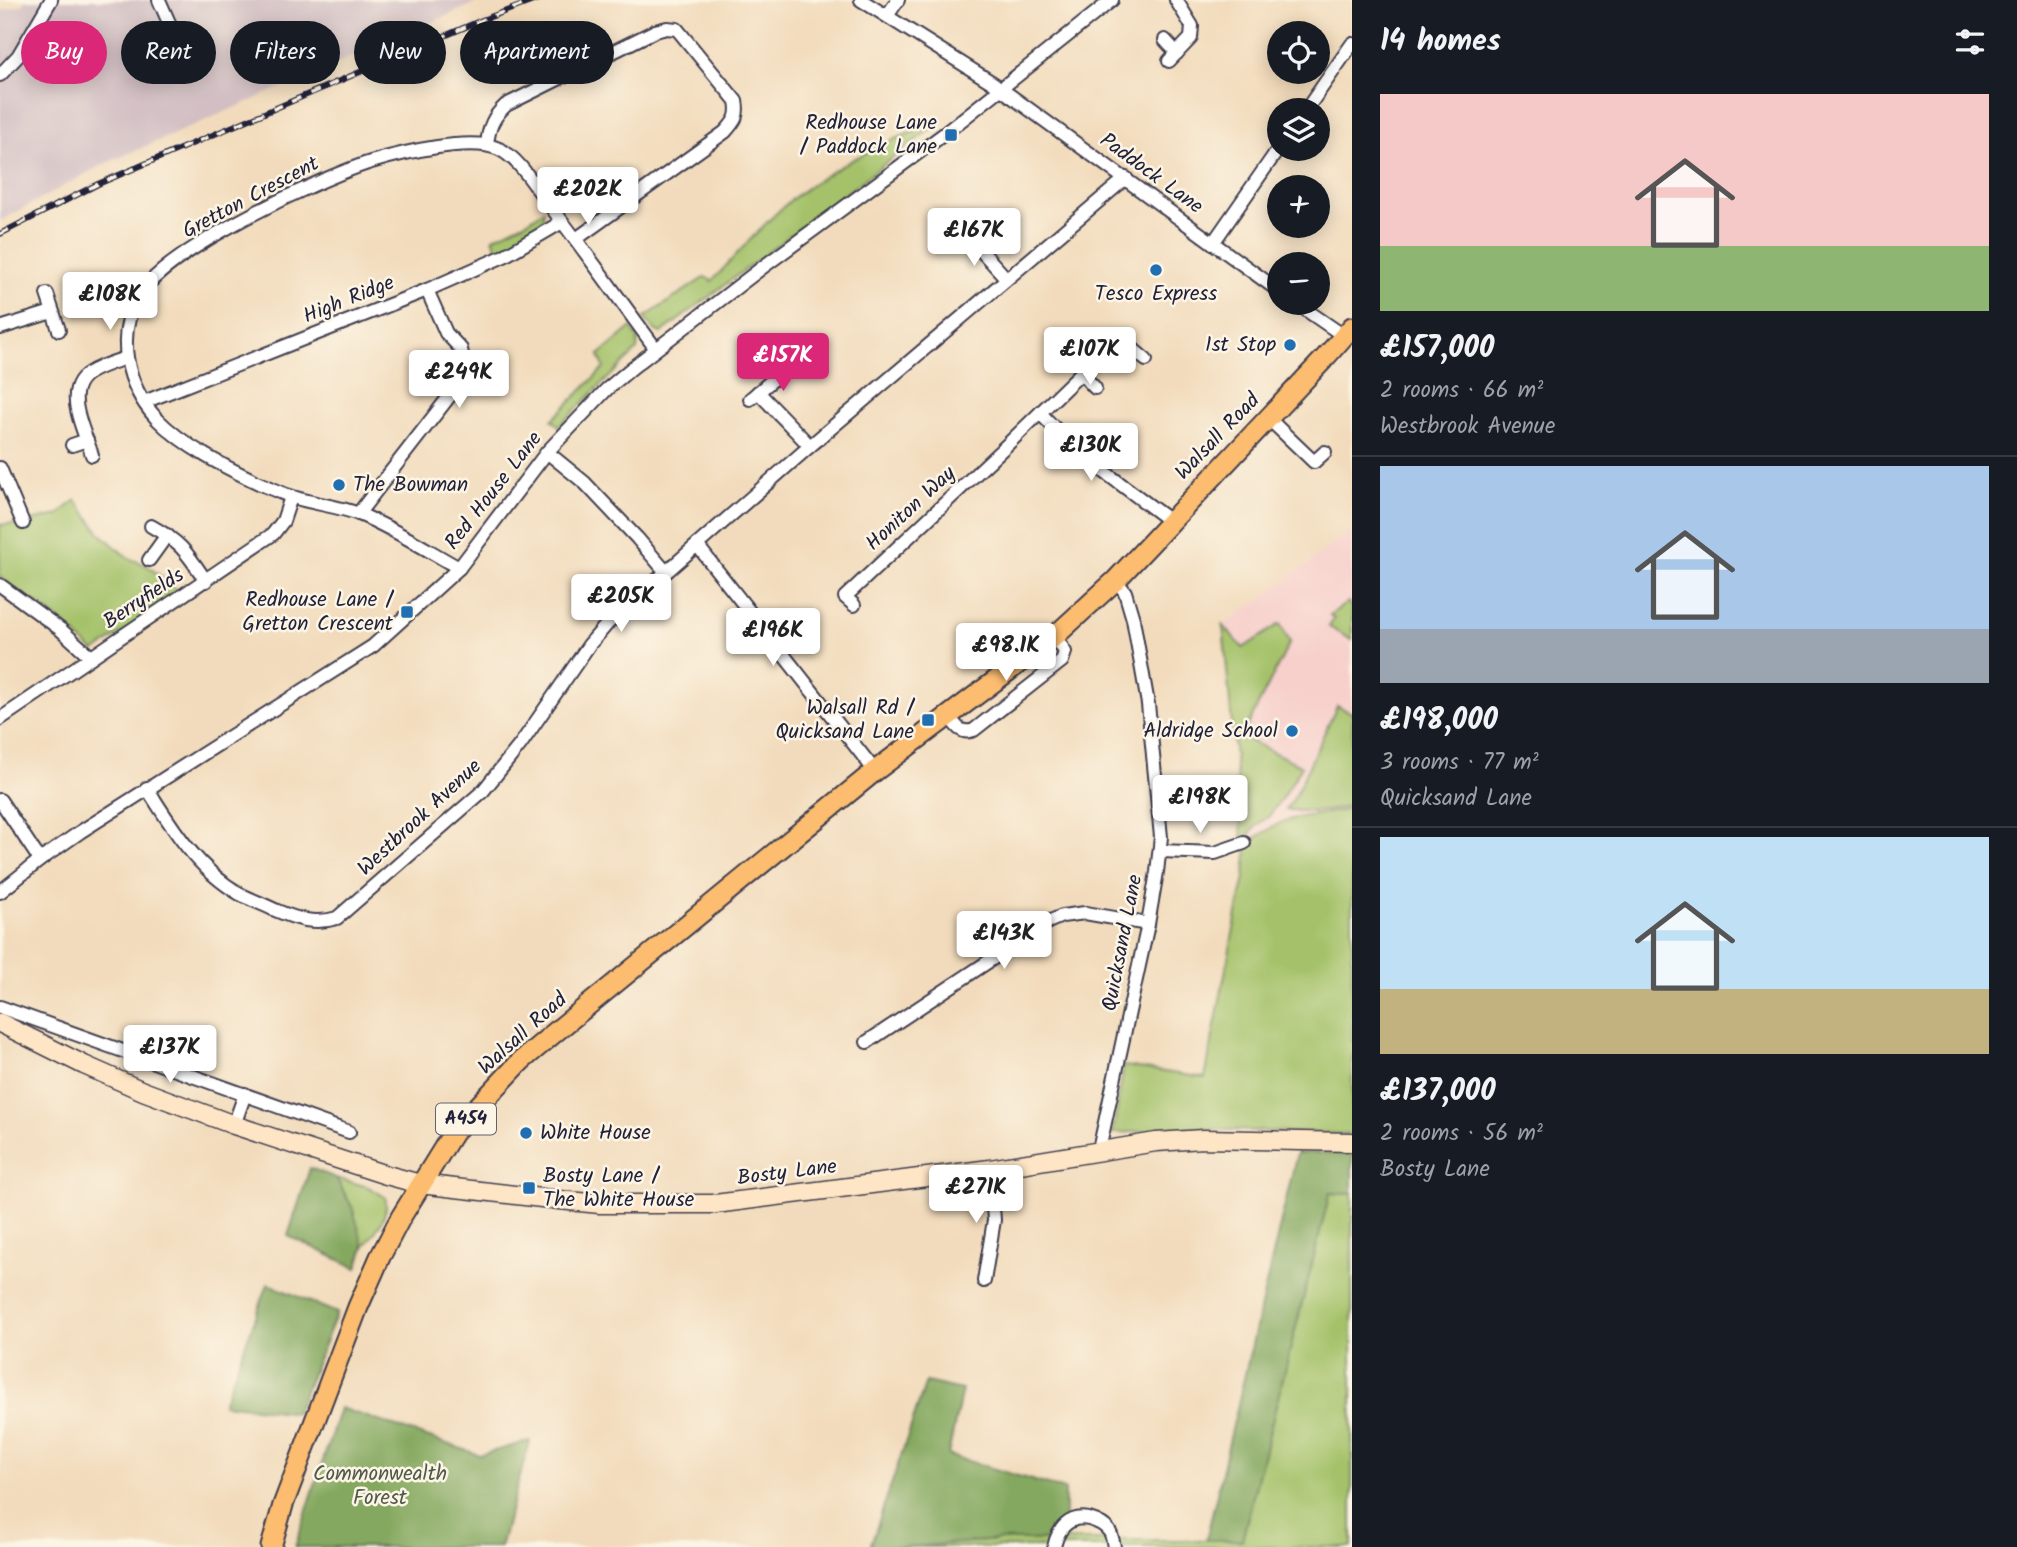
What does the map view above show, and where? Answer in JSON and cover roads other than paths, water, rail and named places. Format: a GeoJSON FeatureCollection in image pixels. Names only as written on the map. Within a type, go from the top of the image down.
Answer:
{"type":"FeatureCollection","features":[{"type":"Feature","properties":{"kind":"main road","name":"Walsall Road"},"geometry":{"type":"LineString","coordinates":[[271,1547],[283,1505],[358,1307],[380,1257],[420,1184],[453,1133],[521,1061],[875,771],[1055,636],[1116,580],[1350,330]]}},
{"type":"Feature","properties":{"kind":"main road","name":"Bosty Lane"},"geometry":{"type":"LineString","coordinates":[[0,1023],[131,1086],[234,1125],[383,1174],[420,1184],[463,1190],[600,1204],[715,1204],[990,1169],[1156,1142],[1203,1139],[1352,1142]]}},
{"type":"Feature","properties":{"kind":"street"},"geometry":{"type":"LineString","coordinates":[[0,75],[18,56],[51,0]]}},
{"type":"Feature","properties":{"kind":"street"},"geometry":{"type":"LineString","coordinates":[[159,0],[168,21]]}},
{"type":"Feature","properties":{"kind":"street","name":"Paddock Lane"},"geometry":{"type":"LineString","coordinates":[[861,0],[1000,88],[1267,282]]}},
{"type":"Feature","properties":{"kind":"street"},"geometry":{"type":"LineString","coordinates":[[887,16],[898,0]]}},
{"type":"Feature","properties":{"kind":"street","name":"Red House Lane"},"geometry":{"type":"LineString","coordinates":[[0,892],[40,860],[147,788],[373,646],[459,568],[547,453],[607,389],[763,267],[944,134],[1112,0]]}},
{"type":"Feature","properties":{"kind":"street"},"geometry":{"type":"LineString","coordinates":[[1165,40],[1173,57],[1191,38],[1192,26],[1175,0]]}},
{"type":"Feature","properties":{"kind":"street"},"geometry":{"type":"LineString","coordinates":[[576,239],[725,132],[735,121],[738,113],[736,101],[677,29],[667,27],[655,31],[506,105],[495,114],[489,127],[487,144],[503,150],[517,164],[576,239],[656,349]]}},
{"type":"Feature","properties":{"kind":"street"},"geometry":{"type":"LineString","coordinates":[[1314,98],[1352,44]]}},
{"type":"Feature","properties":{"kind":"street","name":"Gretton Crescent"},"geometry":{"type":"LineString","coordinates":[[459,568],[358,514],[290,497],[219,465],[157,418],[135,387],[126,358],[129,321],[139,295],[150,281],[181,257],[227,228],[289,196],[370,162],[414,151],[487,144]]}},
{"type":"Feature","properties":{"kind":"street"},"geometry":{"type":"LineString","coordinates":[[1213,243],[1270,161]]}},
{"type":"Feature","properties":{"kind":"street","name":"Westbrook Avenue"},"geometry":{"type":"LineString","coordinates":[[147,788],[171,827],[193,854],[212,873],[239,893],[283,914],[313,923],[337,918],[483,791],[520,744],[589,645],[608,623],[810,446],[1126,178]]}},
{"type":"Feature","properties":{"kind":"street","name":"High Ridge"},"geometry":{"type":"LineString","coordinates":[[144,401],[426,290],[505,256],[562,222]]}},
{"type":"Feature","properties":{"kind":"street"},"geometry":{"type":"LineString","coordinates":[[967,235],[1006,278]]}},
{"type":"Feature","properties":{"kind":"street"},"geometry":{"type":"LineString","coordinates":[[358,514],[462,380],[464,365],[461,349],[446,333],[426,290]]}},
{"type":"Feature","properties":{"kind":"street"},"geometry":{"type":"LineString","coordinates":[[47,294],[60,330]]}},
{"type":"Feature","properties":{"kind":"street"},"geometry":{"type":"LineString","coordinates":[[0,328],[52,312]]}},
{"type":"Feature","properties":{"kind":"street"},"geometry":{"type":"LineString","coordinates":[[1320,315],[1350,330]]}},
{"type":"Feature","properties":{"kind":"street","name":"Honiton Way"},"geometry":{"type":"LineString","coordinates":[[853,605],[845,597],[1014,445],[1040,413],[1081,373],[1096,362],[1130,347],[1146,360]]}},
{"type":"Feature","properties":{"kind":"street"},"geometry":{"type":"LineString","coordinates":[[92,455],[77,409],[77,387],[82,378],[91,372],[126,358]]}},
{"type":"Feature","properties":{"kind":"street"},"geometry":{"type":"LineString","coordinates":[[794,362],[754,395],[810,446]]}},
{"type":"Feature","properties":{"kind":"street"},"geometry":{"type":"LineString","coordinates":[[1081,373],[1095,388]]}},
{"type":"Feature","properties":{"kind":"street"},"geometry":{"type":"LineString","coordinates":[[1040,413],[1078,452],[1170,521]]}},
{"type":"Feature","properties":{"kind":"street"},"geometry":{"type":"LineString","coordinates":[[1268,418],[1318,467],[1325,452]]}},
{"type":"Feature","properties":{"kind":"street"},"geometry":{"type":"LineString","coordinates":[[72,445],[87,440]]}},
{"type":"Feature","properties":{"kind":"street"},"geometry":{"type":"LineString","coordinates":[[547,453],[585,483],[666,572]]}},
{"type":"Feature","properties":{"kind":"street"},"geometry":{"type":"LineString","coordinates":[[0,468],[23,523]]}},
{"type":"Feature","properties":{"kind":"street","name":"Berryfields"},"geometry":{"type":"LineString","coordinates":[[0,719],[273,534],[283,521],[290,497]]}},
{"type":"Feature","properties":{"kind":"street"},"geometry":{"type":"LineString","coordinates":[[151,526],[177,541],[206,581]]}},
{"type":"Feature","properties":{"kind":"street"},"geometry":{"type":"LineString","coordinates":[[149,560],[167,535]]}},
{"type":"Feature","properties":{"kind":"street"},"geometry":{"type":"LineString","coordinates":[[697,545],[875,771]]}},
{"type":"Feature","properties":{"kind":"street","name":"Quicksand Lane"},"geometry":{"type":"LineString","coordinates":[[1099,1150],[1148,924],[1160,851],[1160,820],[1146,692],[1131,607],[1116,580]]}},
{"type":"Feature","properties":{"kind":"street"},"geometry":{"type":"LineString","coordinates":[[0,585],[60,629],[91,657]]}},
{"type":"Feature","properties":{"kind":"street"},"geometry":{"type":"LineString","coordinates":[[0,800],[40,860]]}},
{"type":"Feature","properties":{"kind":"street"},"geometry":{"type":"LineString","coordinates":[[1160,851],[1215,853],[1244,843]]}},
{"type":"Feature","properties":{"kind":"street"},"geometry":{"type":"LineString","coordinates":[[867,1042],[1048,922],[1062,916],[1085,913],[1148,924]]}},
{"type":"Feature","properties":{"kind":"street"},"geometry":{"type":"LineString","coordinates":[[0,1007],[245,1094],[323,1129],[349,1132]]}},
{"type":"Feature","properties":{"kind":"street"},"geometry":{"type":"LineString","coordinates":[[882,1031],[887,1045]]}},
{"type":"Feature","properties":{"kind":"street"},"geometry":{"type":"LineString","coordinates":[[234,1125],[245,1094]]}},
{"type":"Feature","properties":{"kind":"street"},"geometry":{"type":"LineString","coordinates":[[984,1281],[993,1220],[990,1169]]}},
{"type":"Feature","properties":{"kind":"street"},"geometry":{"type":"LineString","coordinates":[[1054,1547],[1057,1535],[1065,1524],[1076,1518],[1098,1521],[1110,1531],[1114,1547]]}},
{"type":"Feature","properties":{"kind":"railway"},"geometry":{"type":"LineString","coordinates":[[0,234],[98,184],[482,20],[536,0]]}},
{"type":"Feature","properties":{"kind":"place","name":"Redhouse Lane / Paddock Lane"},"geometry":{"type":"Point","coordinates":[951,135]}},
{"type":"Feature","properties":{"kind":"place","name":"Tesco Express"},"geometry":{"type":"Point","coordinates":[1156,270]}},
{"type":"Feature","properties":{"kind":"place","name":"1st Stop"},"geometry":{"type":"Point","coordinates":[1290,345]}},
{"type":"Feature","properties":{"kind":"place","name":"The Bowman"},"geometry":{"type":"Point","coordinates":[339,485]}},
{"type":"Feature","properties":{"kind":"place","name":"Redhouse Lane / Gretton Crescent"},"geometry":{"type":"Point","coordinates":[407,612]}},
{"type":"Feature","properties":{"kind":"place","name":"Walsall Rd / Quicksand Lane"},"geometry":{"type":"Point","coordinates":[928,720]}},
{"type":"Feature","properties":{"kind":"place","name":"Aldridge School"},"geometry":{"type":"Point","coordinates":[1292,731]}},
{"type":"Feature","properties":{"kind":"place","name":"White House"},"geometry":{"type":"Point","coordinates":[526,1133]}},
{"type":"Feature","properties":{"kind":"place","name":"Bosty Lane / The White House"},"geometry":{"type":"Point","coordinates":[529,1188]}},
{"type":"Feature","properties":{"kind":"park label","name":"Commonwealth Forest"},"geometry":{"type":"Point","coordinates":[380,1486]}}]}
